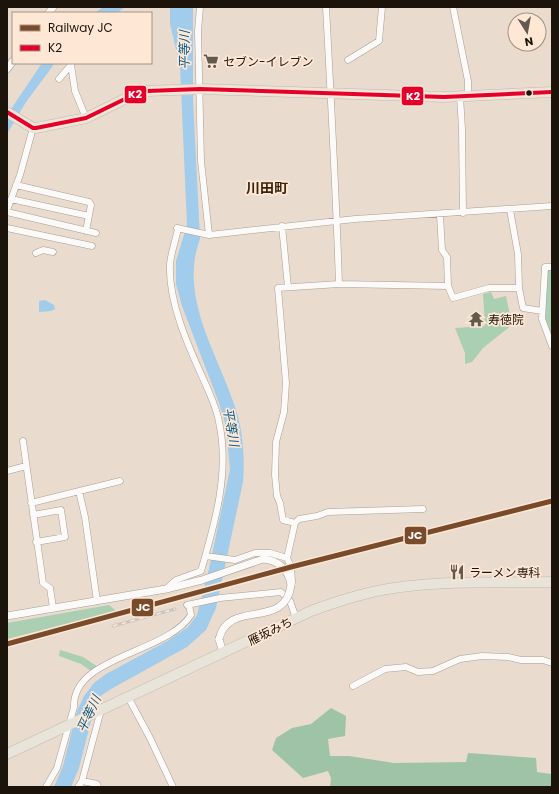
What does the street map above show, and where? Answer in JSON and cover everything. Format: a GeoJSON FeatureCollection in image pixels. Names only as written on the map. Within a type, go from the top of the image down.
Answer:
{"type":"FeatureCollection","features":[{"type":"Feature","properties":{"kind":"highway"},"geometry":{"type":"LineString","coordinates":[[7,112],[33,128],[48,127],[86,118],[131,96],[147,91],[199,89],[330,94],[464,96],[552,92]]}},
{"type":"Feature","properties":{"kind":"highway","name":"雁坂みち"},"geometry":{"type":"LineString","coordinates":[[7,754],[296,618],[339,601],[394,588],[552,582]]}},
{"type":"Feature","properties":{"kind":"street"},"geometry":{"type":"LineString","coordinates":[[200,7],[198,31],[201,161],[209,235]]}},
{"type":"Feature","properties":{"kind":"street"},"geometry":{"type":"LineString","coordinates":[[326,7],[339,284]]}},
{"type":"Feature","properties":{"kind":"street"},"geometry":{"type":"LineString","coordinates":[[348,60],[379,41],[382,7]]}},
{"type":"Feature","properties":{"kind":"street"},"geometry":{"type":"LineString","coordinates":[[453,7],[467,75],[462,129],[463,213]]}},
{"type":"Feature","properties":{"kind":"street"},"geometry":{"type":"LineString","coordinates":[[59,78],[71,65],[75,91],[86,118]]}},
{"type":"Feature","properties":{"kind":"street"},"geometry":{"type":"LineString","coordinates":[[33,128],[7,211],[96,233]]}},
{"type":"Feature","properties":{"kind":"street"},"geometry":{"type":"LineString","coordinates":[[16,185],[89,202],[91,205],[86,231]]}},
{"type":"Feature","properties":{"kind":"street"},"geometry":{"type":"LineString","coordinates":[[11,199],[89,216]]}},
{"type":"Feature","properties":{"kind":"street"},"geometry":{"type":"LineString","coordinates":[[166,589],[176,580],[202,571],[208,556],[224,469],[223,449],[215,407],[179,320],[172,292],[170,263],[178,228],[209,235],[243,233],[282,226],[337,221],[552,206]]}},
{"type":"Feature","properties":{"kind":"street"},"geometry":{"type":"LineString","coordinates":[[510,210],[518,254],[519,288],[523,308],[542,312]]}},
{"type":"Feature","properties":{"kind":"street"},"geometry":{"type":"LineString","coordinates":[[440,215],[442,250],[447,257],[448,286],[453,298],[490,288],[519,288]]}},
{"type":"Feature","properties":{"kind":"street"},"geometry":{"type":"LineString","coordinates":[[282,226],[288,287]]}},
{"type":"Feature","properties":{"kind":"street"},"geometry":{"type":"LineString","coordinates":[[7,228],[92,246]]}},
{"type":"Feature","properties":{"kind":"street"},"geometry":{"type":"LineString","coordinates":[[43,250],[46,236]]}},
{"type":"Feature","properties":{"kind":"street"},"geometry":{"type":"LineString","coordinates":[[36,253],[43,250],[53,252]]}},
{"type":"Feature","properties":{"kind":"street"},"geometry":{"type":"LineString","coordinates":[[552,267],[545,267],[542,312],[542,319],[552,346]]}},
{"type":"Feature","properties":{"kind":"street"},"geometry":{"type":"LineString","coordinates":[[295,523],[283,520],[280,503],[277,496],[275,475],[276,442],[284,412],[286,383],[278,288],[339,284],[448,286]]}},
{"type":"Feature","properties":{"kind":"street"},"geometry":{"type":"LineString","coordinates":[[23,441],[42,583],[50,588],[54,608]]}},
{"type":"Feature","properties":{"kind":"street"},"geometry":{"type":"LineString","coordinates":[[7,471],[26,466]]}},
{"type":"Feature","properties":{"kind":"street"},"geometry":{"type":"LineString","coordinates":[[31,503],[120,481]]}},
{"type":"Feature","properties":{"kind":"street"},"geometry":{"type":"LineString","coordinates":[[79,491],[85,517],[97,601]]}},
{"type":"Feature","properties":{"kind":"street"},"geometry":{"type":"LineString","coordinates":[[290,601],[292,593],[292,570],[287,558],[295,523],[299,519],[317,516],[328,512],[423,509]]}},
{"type":"Feature","properties":{"kind":"street"},"geometry":{"type":"LineString","coordinates":[[33,515],[62,510],[65,537],[36,542]]}},
{"type":"Feature","properties":{"kind":"street"},"geometry":{"type":"LineString","coordinates":[[208,556],[235,560],[255,554],[270,553],[287,558]]}},
{"type":"Feature","properties":{"kind":"street"},"geometry":{"type":"LineString","coordinates":[[7,616],[166,589],[202,580],[263,559],[273,561],[281,566],[290,578],[290,594],[284,604],[274,610],[240,617],[231,621],[224,627],[219,639],[223,653]]}},
{"type":"Feature","properties":{"kind":"street"},"geometry":{"type":"LineString","coordinates":[[46,787],[57,768],[70,724],[74,706],[74,697],[88,677],[104,665],[156,643],[177,631],[191,615],[189,604],[220,598],[281,592],[290,601],[296,618]]}},
{"type":"Feature","properties":{"kind":"street"},"geometry":{"type":"LineString","coordinates":[[353,686],[385,669],[406,667],[418,672],[428,672],[460,659],[482,656],[508,657],[521,660],[543,660],[552,662]]}},
{"type":"Feature","properties":{"kind":"street"},"geometry":{"type":"LineString","coordinates":[[128,697],[174,787]]}},
{"type":"Feature","properties":{"kind":"street"},"geometry":{"type":"LineString","coordinates":[[78,787],[82,781],[100,710]]}},
{"type":"Feature","properties":{"kind":"street"},"geometry":{"type":"LineString","coordinates":[[82,781],[97,784],[98,787]]}},
{"type":"Feature","properties":{"kind":"green space"},"geometry":{"type":"Polygon","coordinates":[[[545,267],[552,267],[552,346],[542,319],[545,267]]]}},
{"type":"Feature","properties":{"kind":"green space"},"geometry":{"type":"Polygon","coordinates":[[[491,292],[494,299],[506,296],[512,325],[483,348],[472,362],[465,364],[465,353],[455,328],[485,326],[483,294],[491,292]]]}},
{"type":"Feature","properties":{"kind":"green space"},"geometry":{"type":"Polygon","coordinates":[[[109,605],[116,611],[7,639],[7,623],[109,605]]]}},
{"type":"Feature","properties":{"kind":"green space"},"geometry":{"type":"Polygon","coordinates":[[[60,650],[83,657],[98,667],[91,671],[81,664],[59,656],[60,650]]]}},
{"type":"Feature","properties":{"kind":"green space"},"geometry":{"type":"Polygon","coordinates":[[[331,708],[346,716],[345,736],[328,739],[330,756],[349,756],[394,763],[466,762],[468,753],[536,758],[537,772],[551,774],[552,787],[330,787],[331,778],[328,771],[303,778],[272,750],[276,738],[292,728],[311,724],[331,708]]]}},
{"type":"Feature","properties":{"kind":"water"},"geometry":{"type":"Polygon","coordinates":[[[103,7],[125,7],[118,12],[96,12],[103,7]]]}},
{"type":"Feature","properties":{"kind":"water","name":"平等川"},"geometry":{"type":"Polygon","coordinates":[[[170,7],[193,7],[193,100],[200,239],[195,261],[194,283],[197,305],[203,326],[229,389],[238,418],[243,446],[243,482],[216,608],[206,630],[187,647],[99,697],[95,705],[79,768],[71,787],[54,787],[63,766],[77,711],[84,696],[94,683],[106,674],[169,640],[188,627],[197,615],[209,569],[230,469],[226,426],[219,403],[182,306],[176,284],[176,261],[187,225],[180,66],[170,24],[170,7]]]}},
{"type":"Feature","properties":{"kind":"water"},"geometry":{"type":"Polygon","coordinates":[[[41,64],[54,64],[26,102],[7,134],[7,115],[41,64]]]}},
{"type":"Feature","properties":{"kind":"water"},"geometry":{"type":"Polygon","coordinates":[[[45,300],[54,305],[55,309],[51,311],[39,312],[39,301],[45,300]]]}},
{"type":"Feature","properties":{"kind":"railway"},"geometry":{"type":"LineString","coordinates":[[113,626],[175,609]]}},
{"type":"Feature","properties":{"kind":"rail line","name":"JC"},"geometry":{"type":"LineString","coordinates":[[7,644],[291,567],[552,501]]}},
{"type":"Feature","properties":{"kind":"transit line","name":"K2"},"geometry":{"type":"LineString","coordinates":[[7,112],[33,128],[36,128],[86,118],[131,96],[147,91],[200,89],[444,97],[552,92]]}},
{"type":"Feature","properties":{"kind":"place","name":"セブン-イレブン"},"geometry":{"type":"Point","coordinates":[211,61]}},
{"type":"Feature","properties":{"kind":"place","name":"寿徳院"},"geometry":{"type":"Point","coordinates":[476,319]}},
{"type":"Feature","properties":{"kind":"place","name":"ラーメン専科"},"geometry":{"type":"Point","coordinates":[457,572]}},
{"type":"Feature","properties":{"kind":"district","name":"川田町"},"geometry":{"type":"Point","coordinates":[267,188]}}]}
